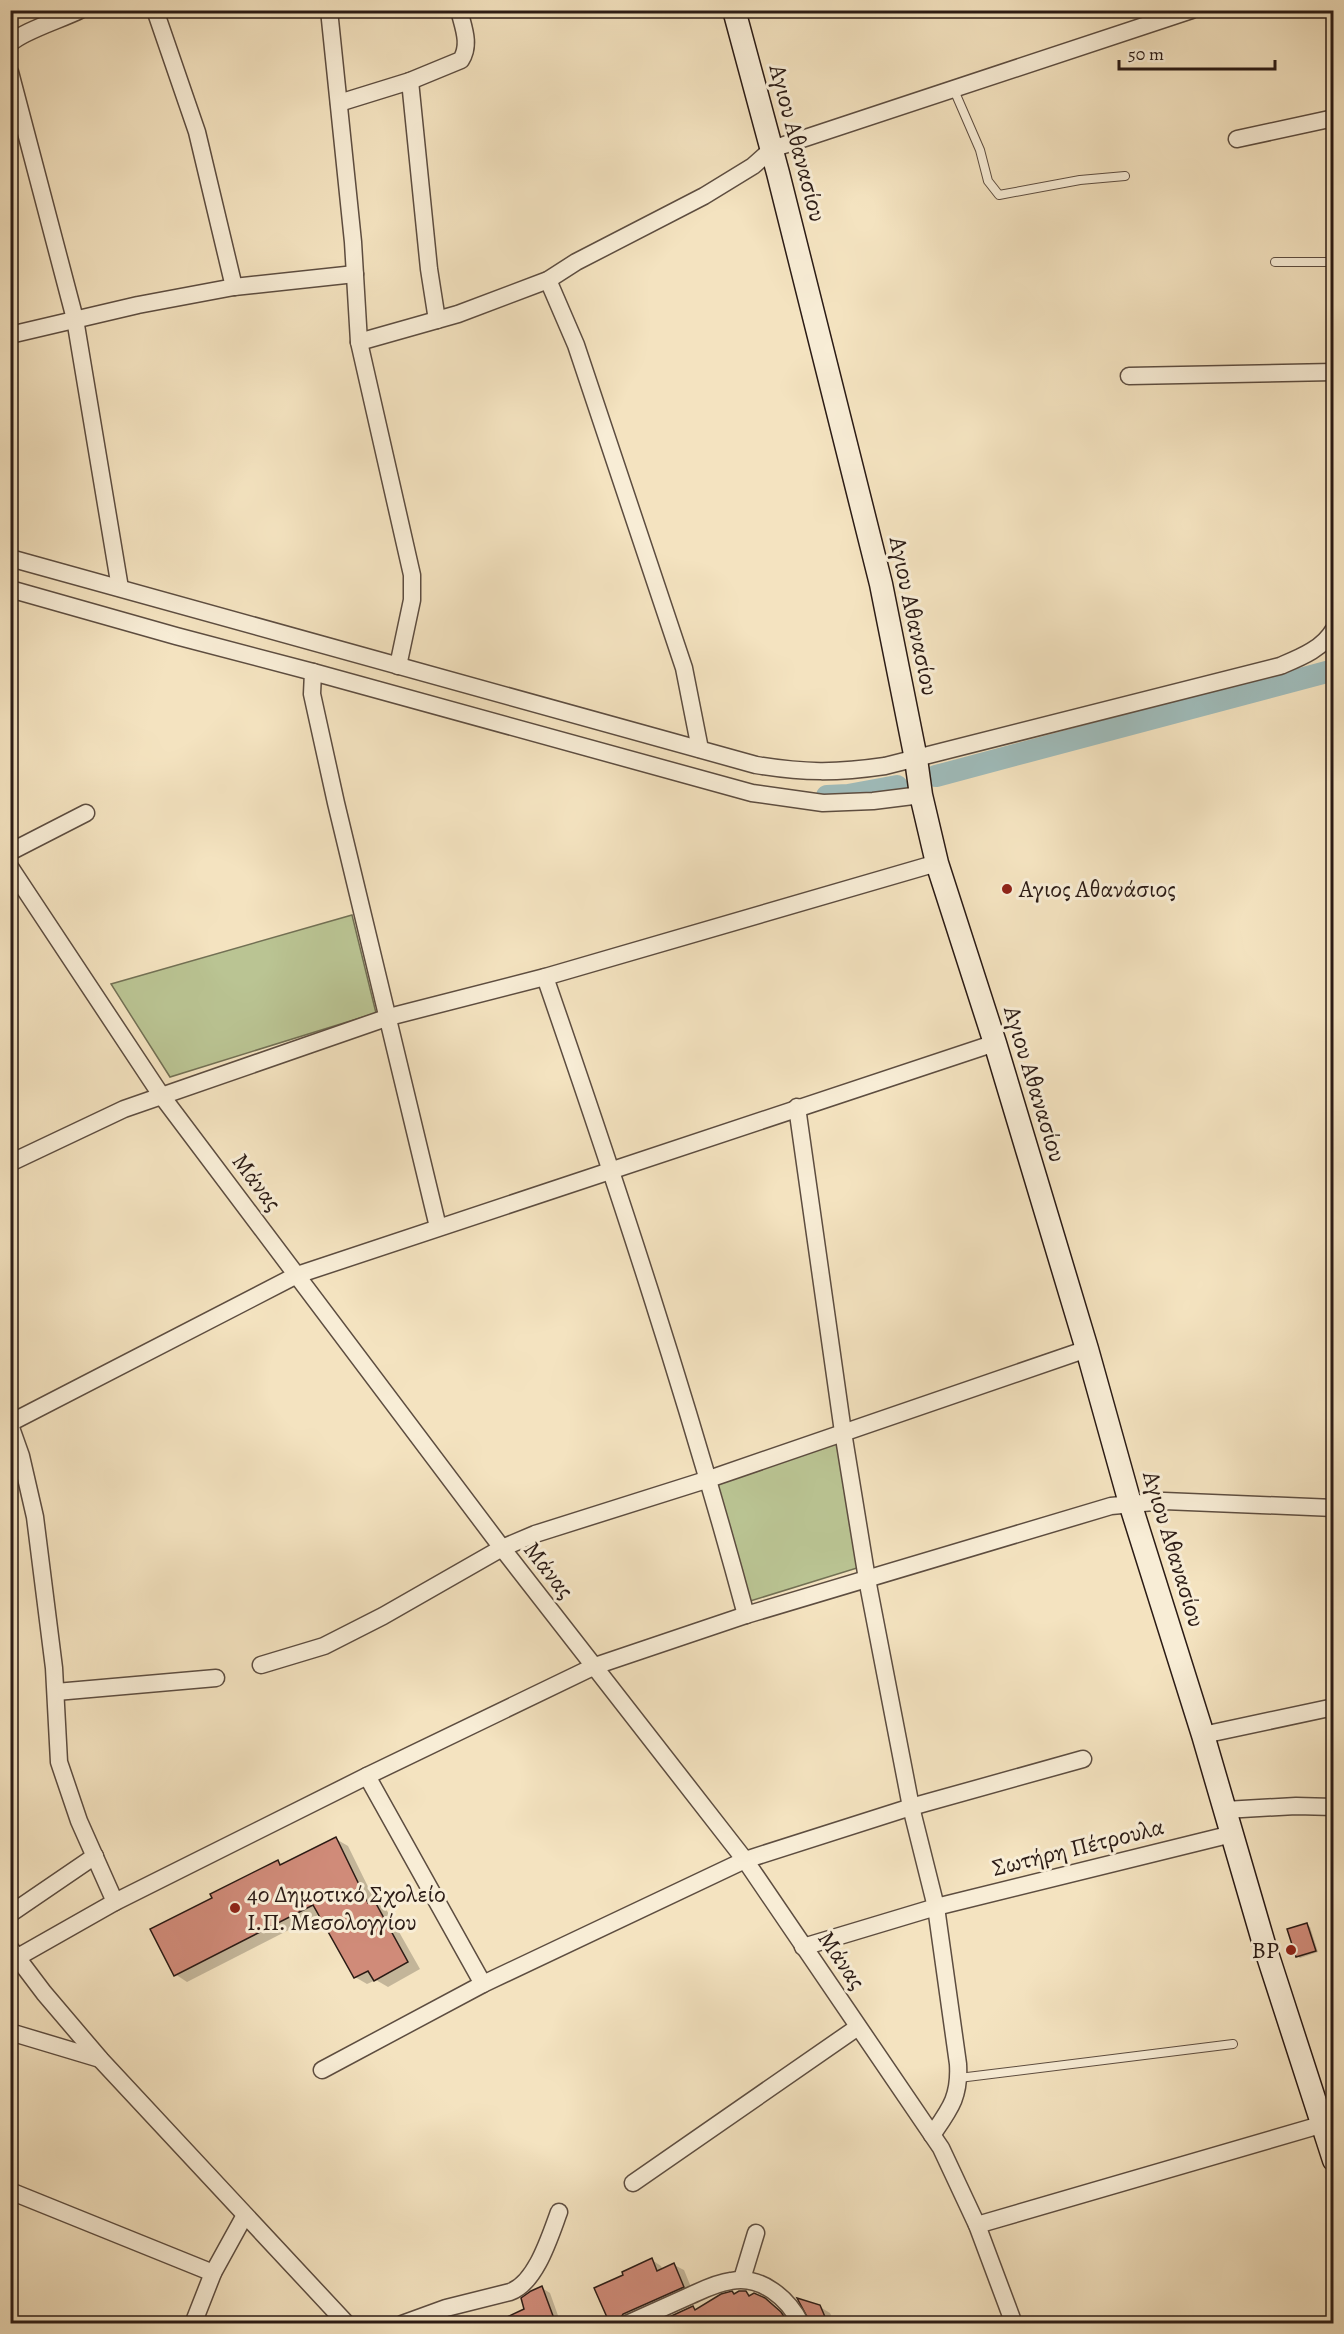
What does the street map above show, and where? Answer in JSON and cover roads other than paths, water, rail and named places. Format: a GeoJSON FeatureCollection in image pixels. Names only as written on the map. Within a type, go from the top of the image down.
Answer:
{"type":"FeatureCollection","features":[{"type":"Feature","properties":{"kind":"main road","name":"Αγιου Αθανασίου"},"geometry":{"type":"LineString","coordinates":[[734,10],[772,149],[881,584],[921,795],[937,863],[995,1043],[1264,1944],[1328,2123],[1334,2160]]}},
{"type":"Feature","properties":{"kind":"street"},"geometry":{"type":"LineString","coordinates":[[10,44],[18,36],[80,10]]}},
{"type":"Feature","properties":{"kind":"street"},"geometry":{"type":"LineString","coordinates":[[155,10],[197,132],[234,287]]}},
{"type":"Feature","properties":{"kind":"street"},"geometry":{"type":"LineString","coordinates":[[329,10],[355,274],[359,342],[412,575],[412,600],[398,666]]}},
{"type":"Feature","properties":{"kind":"street"},"geometry":{"type":"LineString","coordinates":[[339,103],[410,81],[461,60],[466,45],[459,10]]}},
{"type":"Feature","properties":{"kind":"street"},"geometry":{"type":"LineString","coordinates":[[359,342],[437,320],[548,280],[576,262],[704,196],[753,166],[772,149],[1192,10]]}},
{"type":"Feature","properties":{"kind":"street"},"geometry":{"type":"LineString","coordinates":[[10,72],[75,319],[120,588]]}},
{"type":"Feature","properties":{"kind":"street"},"geometry":{"type":"LineString","coordinates":[[410,81],[429,269],[437,320]]}},
{"type":"Feature","properties":{"kind":"street"},"geometry":{"type":"LineString","coordinates":[[1237,140],[1334,118]]}},
{"type":"Feature","properties":{"kind":"street"},"geometry":{"type":"LineString","coordinates":[[10,335],[138,305],[234,287],[355,274]]}},
{"type":"Feature","properties":{"kind":"street"},"geometry":{"type":"LineString","coordinates":[[548,280],[576,345],[684,668],[700,749]]}},
{"type":"Feature","properties":{"kind":"street"},"geometry":{"type":"LineString","coordinates":[[1129,376],[1334,372]]}},
{"type":"Feature","properties":{"kind":"street"},"geometry":{"type":"LineString","coordinates":[[10,558],[756,765],[808,772],[854,770],[916,759],[1280,666],[1317,647],[1334,629]]}},
{"type":"Feature","properties":{"kind":"street"},"geometry":{"type":"LineString","coordinates":[[10,589],[752,793],[823,803],[873,801],[921,795]]}},
{"type":"Feature","properties":{"kind":"street"},"geometry":{"type":"LineString","coordinates":[[313,672],[312,694],[336,803],[438,1227]]}},
{"type":"Feature","properties":{"kind":"street"},"geometry":{"type":"LineString","coordinates":[[10,852],[86,813]]}},
{"type":"Feature","properties":{"kind":"street"},"geometry":{"type":"LineString","coordinates":[[10,1163],[80,1129],[161,1095],[389,1017],[545,977],[937,863]]}},
{"type":"Feature","properties":{"kind":"street","name":"Μάνας"},"geometry":{"type":"LineString","coordinates":[[10,867],[161,1095],[502,1548],[745,1860],[932,2135],[949,2164],[977,2225],[1014,2324]]}},
{"type":"Feature","properties":{"kind":"street"},"geometry":{"type":"LineString","coordinates":[[545,977],[612,1170],[709,1479],[746,1615]]}},
{"type":"Feature","properties":{"kind":"street"},"geometry":{"type":"LineString","coordinates":[[115,1902],[58,1762],[56,1692],[35,1517],[21,1456],[10,1424],[297,1275],[995,1043]]}},
{"type":"Feature","properties":{"kind":"street"},"geometry":{"type":"LineString","coordinates":[[797,1107],[843,1432],[867,1579],[911,1807],[936,1907],[959,2078],[956,2099],[932,2135]]}},
{"type":"Feature","properties":{"kind":"street"},"geometry":{"type":"LineString","coordinates":[[261,1665],[324,1646],[383,1616],[502,1548],[547,1529],[709,1479],[1087,1349]]}},
{"type":"Feature","properties":{"kind":"street"},"geometry":{"type":"LineString","coordinates":[[347,2324],[101,2060],[14,1953],[367,1776],[595,1666],[746,1615],[1095,1509],[1131,1503],[1177,1501],[1334,1508]]}},
{"type":"Feature","properties":{"kind":"street"},"geometry":{"type":"LineString","coordinates":[[56,1692],[216,1678]]}},
{"type":"Feature","properties":{"kind":"street"},"geometry":{"type":"LineString","coordinates":[[1203,1735],[1334,1707]]}},
{"type":"Feature","properties":{"kind":"street"},"geometry":{"type":"LineString","coordinates":[[322,2070],[483,1984],[745,1860],[911,1807],[1083,1759]]}},
{"type":"Feature","properties":{"kind":"street"},"geometry":{"type":"LineString","coordinates":[[367,1776],[483,1984]]}},
{"type":"Feature","properties":{"kind":"street"},"geometry":{"type":"LineString","coordinates":[[1225,1810],[1296,1806],[1334,1807]]}},
{"type":"Feature","properties":{"kind":"street","name":"Σωτήρη Πέτρουλα"},"geometry":{"type":"LineString","coordinates":[[803,1947],[936,1907],[1232,1834]]}},
{"type":"Feature","properties":{"kind":"street"},"geometry":{"type":"LineString","coordinates":[[10,1914],[95,1856]]}},
{"type":"Feature","properties":{"kind":"street"},"geometry":{"type":"LineString","coordinates":[[633,2183],[858,2027]]}},
{"type":"Feature","properties":{"kind":"street"},"geometry":{"type":"LineString","coordinates":[[10,2032],[101,2060]]}},
{"type":"Feature","properties":{"kind":"street"},"geometry":{"type":"LineString","coordinates":[[977,2225],[1328,2123]]}},
{"type":"Feature","properties":{"kind":"street"},"geometry":{"type":"LineString","coordinates":[[10,2191],[213,2273]]}},
{"type":"Feature","properties":{"kind":"street"},"geometry":{"type":"LineString","coordinates":[[402,2324],[425,2314],[520,2288],[545,2248],[559,2212]]}},
{"type":"Feature","properties":{"kind":"street"},"geometry":{"type":"LineString","coordinates":[[194,2324],[213,2273],[245,2215]]}},
{"type":"Feature","properties":{"kind":"street"},"geometry":{"type":"LineString","coordinates":[[742,2279],[756,2233]]}},
{"type":"Feature","properties":{"kind":"street"},"geometry":{"type":"LineString","coordinates":[[627,2324],[713,2286],[742,2279],[760,2284],[779,2295],[791,2307],[801,2324]]}},
{"type":"Feature","properties":{"kind":"lane"},"geometry":{"type":"LineString","coordinates":[[954,90],[980,150],[988,181],[999,195],[1080,180],[1125,176]]}},
{"type":"Feature","properties":{"kind":"lane"},"geometry":{"type":"LineString","coordinates":[[1275,262],[1334,262]]}},
{"type":"Feature","properties":{"kind":"lane"},"geometry":{"type":"LineString","coordinates":[[959,2078],[1233,2044]]}},
{"type":"Feature","properties":{"kind":"waterway"},"geometry":{"type":"LineString","coordinates":[[936,776],[1334,670]]}},
{"type":"Feature","properties":{"kind":"waterway"},"geometry":{"type":"LineString","coordinates":[[827,796],[848,795],[897,786]]}},
{"type":"Feature","properties":{"kind":"place","name":"Αγιος Αθανάσιος"},"geometry":{"type":"Point","coordinates":[1007,889]}},
{"type":"Feature","properties":{"kind":"place","name":"4ο Δημοτικό Σχολείο Ι.Π. Μεσολογγίου"},"geometry":{"type":"Point","coordinates":[235,1908]}},
{"type":"Feature","properties":{"kind":"place","name":"BP"},"geometry":{"type":"Point","coordinates":[1291,1950]}}]}
